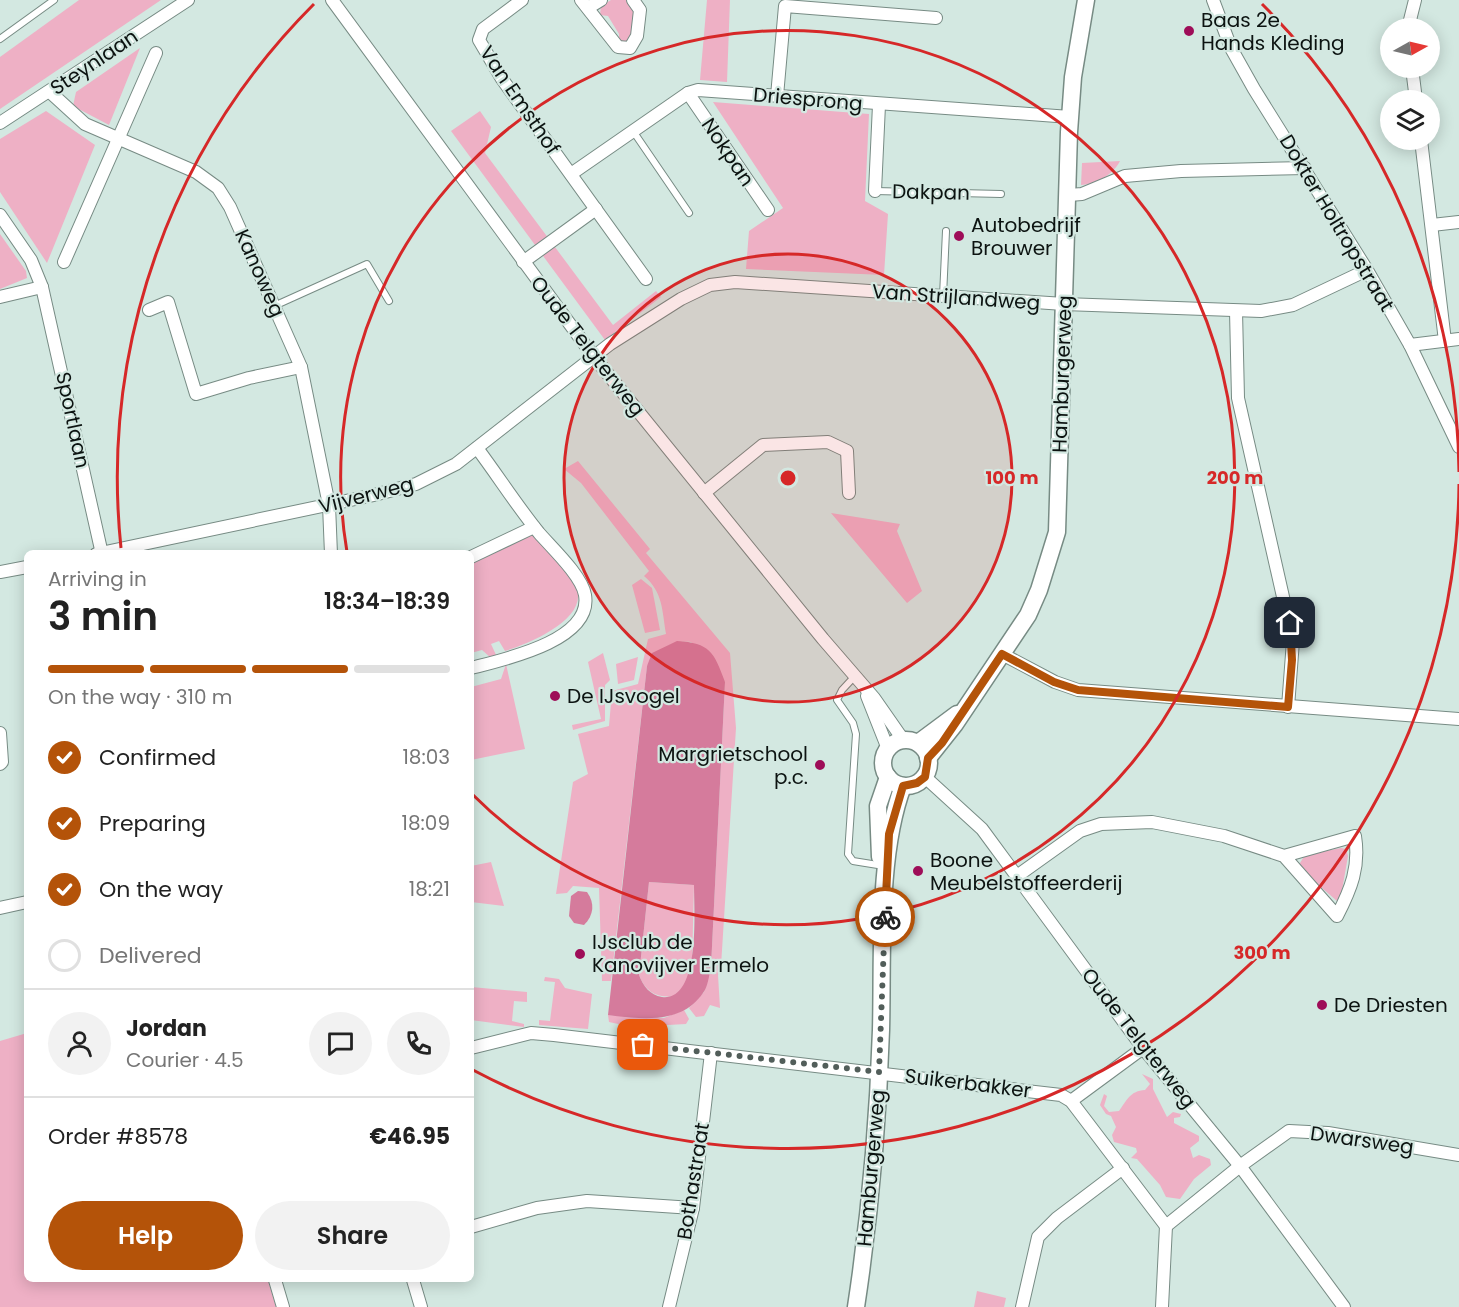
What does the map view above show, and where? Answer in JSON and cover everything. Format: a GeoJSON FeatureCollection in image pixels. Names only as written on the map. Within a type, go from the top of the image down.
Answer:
{"type":"FeatureCollection","features":[{"type":"Feature","properties":{"kind":"street","name":"Steynlaan"},"geometry":{"type":"LineString","coordinates":[[0,123],[188,0]]}},
{"type":"Feature","properties":{"kind":"street","name":"Oude Telgterweg"},"geometry":{"type":"LineString","coordinates":[[332,0],[594,357],[911,742]]}},
{"type":"Feature","properties":{"kind":"street","name":"Van Emsthof"},"geometry":{"type":"LineString","coordinates":[[522,0],[483,29],[479,40],[502,79],[646,279]]}},
{"type":"Feature","properties":{"kind":"street"},"geometry":{"type":"LineString","coordinates":[[601,0],[585,4],[618,48],[630,48],[637,36],[640,10],[633,0]]}},
{"type":"Feature","properties":{"kind":"street","name":"Hamburgerweg"},"geometry":{"type":"LineString","coordinates":[[928,758],[942,743],[964,707],[1028,615],[1039,590],[1057,532],[1070,117],[1073,77],[1086,0]]}},
{"type":"Feature","properties":{"kind":"street","name":"Dokter Holtropstraat"},"geometry":{"type":"LineString","coordinates":[[1213,0],[1232,48],[1254,89],[1305,168],[1410,345],[1459,447]]}},
{"type":"Feature","properties":{"kind":"street"},"geometry":{"type":"LineString","coordinates":[[1410,18],[1415,0]]}},
{"type":"Feature","properties":{"kind":"street"},"geometry":{"type":"LineString","coordinates":[[777,96],[785,3],[936,18]]}},
{"type":"Feature","properties":{"kind":"street"},"geometry":{"type":"LineString","coordinates":[[64,262],[156,53]]}},
{"type":"Feature","properties":{"kind":"street","name":"Driesprong"},"geometry":{"type":"LineString","coordinates":[[688,93],[698,90],[879,105],[1070,117]]}},
{"type":"Feature","properties":{"kind":"street","name":"Kanoweg"},"geometry":{"type":"LineString","coordinates":[[50,92],[85,124],[196,172],[218,188],[230,207],[301,367],[329,505],[331,550]]}},
{"type":"Feature","properties":{"kind":"street"},"geometry":{"type":"LineString","coordinates":[[572,174],[688,93]]}},
{"type":"Feature","properties":{"kind":"street","name":"Nokpan"},"geometry":{"type":"LineString","coordinates":[[688,93],[768,210]]}},
{"type":"Feature","properties":{"kind":"street","name":"Dakpan"},"geometry":{"type":"LineString","coordinates":[[875,191],[879,105]]}},
{"type":"Feature","properties":{"kind":"street"},"geometry":{"type":"LineString","coordinates":[[1422,150],[1445,340]]}},
{"type":"Feature","properties":{"kind":"street"},"geometry":{"type":"LineString","coordinates":[[1069,195],[1082,194],[1125,176],[1181,171],[1305,168]]}},
{"type":"Feature","properties":{"kind":"street"},"geometry":{"type":"LineString","coordinates":[[523,262],[596,209]]}},
{"type":"Feature","properties":{"kind":"street","name":"Sportlaan"},"geometry":{"type":"LineString","coordinates":[[0,215],[31,260],[42,287],[99,550]]}},
{"type":"Feature","properties":{"kind":"street"},"geometry":{"type":"LineString","coordinates":[[1432,225],[1459,222]]}},
{"type":"Feature","properties":{"kind":"street","name":"Van Strijlandweg"},"geometry":{"type":"LineString","coordinates":[[594,357],[681,299],[710,285],[735,282],[1064,304],[1261,311],[1293,305],[1367,270]]}},
{"type":"Feature","properties":{"kind":"street"},"geometry":{"type":"LineString","coordinates":[[0,297],[42,287]]}},
{"type":"Feature","properties":{"kind":"street"},"geometry":{"type":"LineString","coordinates":[[149,310],[168,302],[196,394],[249,378],[301,367]]}},
{"type":"Feature","properties":{"kind":"street"},"geometry":{"type":"LineString","coordinates":[[1236,311],[1238,398],[1293,641],[1288,707]]}},
{"type":"Feature","properties":{"kind":"street"},"geometry":{"type":"LineString","coordinates":[[1410,345],[1459,339]]}},
{"type":"Feature","properties":{"kind":"street","name":"Vijverweg"},"geometry":{"type":"LineString","coordinates":[[114,550],[329,505],[416,484],[456,464],[594,357]]}},
{"type":"Feature","properties":{"kind":"street"},"geometry":{"type":"LineString","coordinates":[[704,493],[763,445],[828,442],[848,451],[849,493]]}},
{"type":"Feature","properties":{"kind":"street"},"geometry":{"type":"LineString","coordinates":[[474,667],[536,650],[570,630],[583,614],[585,596],[578,579],[534,527],[477,448]]}},
{"type":"Feature","properties":{"kind":"street"},"geometry":{"type":"LineString","coordinates":[[474,556],[534,527]]}},
{"type":"Feature","properties":{"kind":"street"},"geometry":{"type":"LineString","coordinates":[[0,572],[24,568]]}},
{"type":"Feature","properties":{"kind":"street"},"geometry":{"type":"LineString","coordinates":[[1002,654],[1054,682],[1078,690],[1459,719]]}},
{"type":"Feature","properties":{"kind":"street","name":"Oude Telgterweg"},"geometry":{"type":"LineString","coordinates":[[857,679],[888,749]]}},
{"type":"Feature","properties":{"kind":"street","name":"Hamburgerweg"},"geometry":{"type":"LineString","coordinates":[[911,742],[964,707]]}},
{"type":"Feature","properties":{"kind":"street"},"geometry":{"type":"LineString","coordinates":[[0,733],[2,762],[0,764]]}},
{"type":"Feature","properties":{"kind":"street"},"geometry":{"type":"LineString","coordinates":[[911,742],[928,758],[925,777],[917,783],[903,786],[888,777],[883,765],[888,749],[911,742]]}},
{"type":"Feature","properties":{"kind":"street","name":"Hamburgerweg"},"geometry":{"type":"LineString","coordinates":[[856,1307],[869,1216],[869,1181],[879,1072],[886,884],[878,816],[880,797],[888,777]]}},
{"type":"Feature","properties":{"kind":"street","name":"Oude Telgterweg"},"geometry":{"type":"LineString","coordinates":[[925,777],[982,829],[1143,1048],[1240,1166],[1344,1307]]}},
{"type":"Feature","properties":{"kind":"street","name":"Hamburgerweg"},"geometry":{"type":"LineString","coordinates":[[884,866],[889,834],[903,786]]}},
{"type":"Feature","properties":{"kind":"street"},"geometry":{"type":"LineString","coordinates":[[1017,876],[1080,831],[1101,824],[1152,822],[1193,828],[1284,856],[1337,916],[1353,884],[1358,854],[1354,836],[1284,856]]}},
{"type":"Feature","properties":{"kind":"street"},"geometry":{"type":"LineString","coordinates":[[0,908],[24,903]]}},
{"type":"Feature","properties":{"kind":"street","name":"Suikerbakker"},"geometry":{"type":"LineString","coordinates":[[474,1047],[531,1033],[879,1072],[1061,1095],[1071,1101]]}},
{"type":"Feature","properties":{"kind":"street"},"geometry":{"type":"LineString","coordinates":[[1143,1048],[1071,1101],[1166,1226],[1162,1307]]}},
{"type":"Feature","properties":{"kind":"street","name":"Bothastraat"},"geometry":{"type":"LineString","coordinates":[[669,1307],[693,1208],[711,1053]]}},
{"type":"Feature","properties":{"kind":"street","name":"Dwarsweg"},"geometry":{"type":"LineString","coordinates":[[1240,1166],[1289,1131],[1328,1133],[1459,1155]]}},
{"type":"Feature","properties":{"kind":"street"},"geometry":{"type":"LineString","coordinates":[[1166,1226],[1240,1166]]}},
{"type":"Feature","properties":{"kind":"street"},"geometry":{"type":"LineString","coordinates":[[1022,1307],[1038,1237],[1056,1218],[1123,1167]]}},
{"type":"Feature","properties":{"kind":"street"},"geometry":{"type":"LineString","coordinates":[[474,1226],[537,1208],[587,1201],[693,1208]]}},
{"type":"Feature","properties":{"kind":"street"},"geometry":{"type":"LineString","coordinates":[[276,1282],[283,1307]]}},
{"type":"Feature","properties":{"kind":"street"},"geometry":{"type":"LineString","coordinates":[[414,1282],[421,1307]]}},
{"type":"Feature","properties":{"kind":"lane"},"geometry":{"type":"LineString","coordinates":[[0,39],[54,0]]}},
{"type":"Feature","properties":{"kind":"lane"},"geometry":{"type":"LineString","coordinates":[[633,131],[689,213]]}},
{"type":"Feature","properties":{"kind":"lane","name":"Dakpan"},"geometry":{"type":"LineString","coordinates":[[875,191],[1001,194]]}},
{"type":"Feature","properties":{"kind":"lane"},"geometry":{"type":"LineString","coordinates":[[944,296],[946,231]]}},
{"type":"Feature","properties":{"kind":"lane"},"geometry":{"type":"LineString","coordinates":[[274,306],[367,264],[389,301]]}},
{"type":"Feature","properties":{"kind":"lane"},"geometry":{"type":"LineString","coordinates":[[857,679],[842,690],[837,700],[853,723],[856,734],[848,854],[853,861],[884,866]]}},
{"type":"Feature","properties":{"kind":"shaded area"},"geometry":{"type":"Polygon","coordinates":[[[79,0],[161,0],[0,109],[0,57],[79,0]]]}},
{"type":"Feature","properties":{"kind":"shaded area"},"geometry":{"type":"Polygon","coordinates":[[[611,0],[627,0],[635,12],[629,43],[619,41],[619,34],[608,16],[600,15],[601,6],[611,0]]]}},
{"type":"Feature","properties":{"kind":"shaded area"},"geometry":{"type":"Polygon","coordinates":[[[707,0],[730,0],[727,82],[700,80],[707,0]]]}},
{"type":"Feature","properties":{"kind":"shaded area"},"geometry":{"type":"Polygon","coordinates":[[[140,48],[109,125],[73,106],[76,92],[140,48]]]}},
{"type":"Feature","properties":{"kind":"shaded area"},"geometry":{"type":"Polygon","coordinates":[[[713,102],[869,114],[865,201],[888,214],[884,275],[746,269],[749,231],[783,208],[713,102]]]}},
{"type":"Feature","properties":{"kind":"shaded area"},"geometry":{"type":"Polygon","coordinates":[[[46,111],[95,145],[47,263],[0,192],[0,139],[46,111]]]}},
{"type":"Feature","properties":{"kind":"shaded area"},"geometry":{"type":"Polygon","coordinates":[[[480,111],[491,127],[485,153],[613,325],[656,291],[661,297],[605,340],[451,131],[480,111]]]}},
{"type":"Feature","properties":{"kind":"shaded area"},"geometry":{"type":"Polygon","coordinates":[[[1120,161],[1104,178],[1081,185],[1082,163],[1120,161]]]}},
{"type":"Feature","properties":{"kind":"shaded area"},"geometry":{"type":"Polygon","coordinates":[[[0,234],[26,271],[27,278],[0,289],[0,234]]]}},
{"type":"Feature","properties":{"kind":"shaded area"},"geometry":{"type":"Polygon","coordinates":[[[578,461],[650,549],[646,553],[730,653],[736,728],[721,966],[718,975],[720,1008],[710,1005],[704,1016],[696,1017],[689,1008],[704,992],[711,967],[725,682],[691,642],[671,644],[647,666],[611,981],[602,981],[599,888],[573,886],[567,893],[556,894],[573,782],[588,774],[578,734],[609,726],[612,691],[638,684],[648,639],[666,634],[658,595],[644,576],[649,571],[581,483],[564,469],[578,461]]]}},
{"type":"Feature","properties":{"kind":"shaded area"},"geometry":{"type":"Polygon","coordinates":[[[831,513],[900,524],[897,531],[922,591],[907,603],[831,513]]]}},
{"type":"Feature","properties":{"kind":"shaded area"},"geometry":{"type":"Polygon","coordinates":[[[534,533],[574,582],[578,600],[573,611],[565,620],[541,636],[505,651],[499,641],[491,644],[497,657],[491,658],[482,650],[474,652],[474,561],[534,533]]]}},
{"type":"Feature","properties":{"kind":"shaded area"},"geometry":{"type":"Polygon","coordinates":[[[641,579],[652,588],[660,630],[645,633],[632,585],[641,579]]]}},
{"type":"Feature","properties":{"kind":"shaded area"},"geometry":{"type":"Polygon","coordinates":[[[677,641],[697,644],[714,656],[725,682],[711,967],[703,993],[684,1010],[660,1018],[634,1018],[608,1015],[647,666],[652,653],[677,641]],[[649,882],[639,975],[648,989],[658,996],[675,995],[683,985],[689,970],[693,952],[694,885],[649,882]]]}},
{"type":"Feature","properties":{"kind":"shaded area"},"geometry":{"type":"Polygon","coordinates":[[[603,653],[610,680],[605,685],[605,721],[573,730],[572,725],[601,719],[588,662],[603,653]]]}},
{"type":"Feature","properties":{"kind":"shaded area"},"geometry":{"type":"Polygon","coordinates":[[[638,657],[634,680],[618,684],[616,664],[638,657]]]}},
{"type":"Feature","properties":{"kind":"shaded area"},"geometry":{"type":"Polygon","coordinates":[[[506,664],[525,749],[474,759],[474,686],[501,679],[506,664]]]}},
{"type":"Feature","properties":{"kind":"shaded area"},"geometry":{"type":"Polygon","coordinates":[[[1346,849],[1348,856],[1341,896],[1337,901],[1301,870],[1300,863],[1305,855],[1346,849]]]}},
{"type":"Feature","properties":{"kind":"shaded area"},"geometry":{"type":"Polygon","coordinates":[[[491,862],[504,906],[474,902],[474,865],[491,862]]]}},
{"type":"Feature","properties":{"kind":"shaded area"},"geometry":{"type":"Polygon","coordinates":[[[649,882],[694,885],[692,964],[687,983],[675,996],[653,993],[645,986],[639,975],[649,882]]]}},
{"type":"Feature","properties":{"kind":"shaded area"},"geometry":{"type":"Polygon","coordinates":[[[578,891],[587,892],[592,905],[590,917],[584,925],[574,923],[569,916],[571,896],[578,891]]]}},
{"type":"Feature","properties":{"kind":"shaded area"},"geometry":{"type":"Polygon","coordinates":[[[545,977],[559,979],[565,988],[592,994],[588,1029],[539,1025],[539,1020],[550,1021],[555,982],[544,981],[545,977]]]}},
{"type":"Feature","properties":{"kind":"shaded area"},"geometry":{"type":"Polygon","coordinates":[[[474,987],[527,992],[527,1002],[514,1001],[512,1021],[524,1024],[524,1027],[474,1020],[474,987]]]}},
{"type":"Feature","properties":{"kind":"shaded area"},"geometry":{"type":"Polygon","coordinates":[[[684,1010],[689,1019],[686,1024],[632,1027],[609,1022],[608,1015],[664,1018],[684,1010]]]}},
{"type":"Feature","properties":{"kind":"shaded area"},"geometry":{"type":"Polygon","coordinates":[[[24,1034],[24,1282],[269,1282],[276,1307],[0,1307],[0,1041],[24,1034]]]}},
{"type":"Feature","properties":{"kind":"shaded area"},"geometry":{"type":"Polygon","coordinates":[[[1142,1074],[1153,1079],[1153,1089],[1167,1117],[1173,1112],[1181,1114],[1180,1117],[1174,1118],[1174,1123],[1199,1136],[1199,1141],[1190,1148],[1193,1158],[1199,1155],[1210,1159],[1211,1165],[1194,1179],[1180,1199],[1166,1197],[1160,1185],[1137,1159],[1131,1158],[1137,1152],[1136,1148],[1114,1142],[1112,1135],[1116,1127],[1111,1116],[1106,1114],[1100,1105],[1104,1094],[1107,1096],[1104,1106],[1109,1112],[1119,1111],[1132,1094],[1145,1090],[1150,1084],[1142,1074]]]}},
{"type":"Feature","properties":{"kind":"shaded area"},"geometry":{"type":"Polygon","coordinates":[[[977,1291],[1006,1298],[1004,1307],[974,1307],[977,1291]]]}},
{"type":"Feature","properties":{"kind":"way so far"},"geometry":{"type":"LineString","coordinates":[[643,1045],[879,1072],[885,917]]}},
{"type":"Feature","properties":{"kind":"place","name":"Baas 2e Hands Kleding"},"geometry":{"type":"Point","coordinates":[1189,31]}},
{"type":"Feature","properties":{"kind":"place","name":"Autobedrijf Brouwer"},"geometry":{"type":"Point","coordinates":[959,236]}},
{"type":"Feature","properties":{"kind":"place","name":"De IJsvogel"},"geometry":{"type":"Point","coordinates":[555,696]}},
{"type":"Feature","properties":{"kind":"place","name":"Margrietschool p.c."},"geometry":{"type":"Point","coordinates":[820,765]}},
{"type":"Feature","properties":{"kind":"place","name":"Boone Meubelstoffeerderij"},"geometry":{"type":"Point","coordinates":[918,871]}},
{"type":"Feature","properties":{"kind":"place","name":"IJsclub de Kanovijver Ermelo"},"geometry":{"type":"Point","coordinates":[580,954]}},
{"type":"Feature","properties":{"kind":"place","name":"De Driesten"},"geometry":{"type":"Point","coordinates":[1322,1005]}},
{"type":"Feature","properties":{"kind":"route"},"geometry":{"type":"LineString","coordinates":[[885,917],[889,834],[903,786],[913,785],[925,777],[929,765],[928,758],[942,743],[964,707],[1002,654],[1054,682],[1078,690],[1288,707],[1293,641],[1290,623]]}}]}
